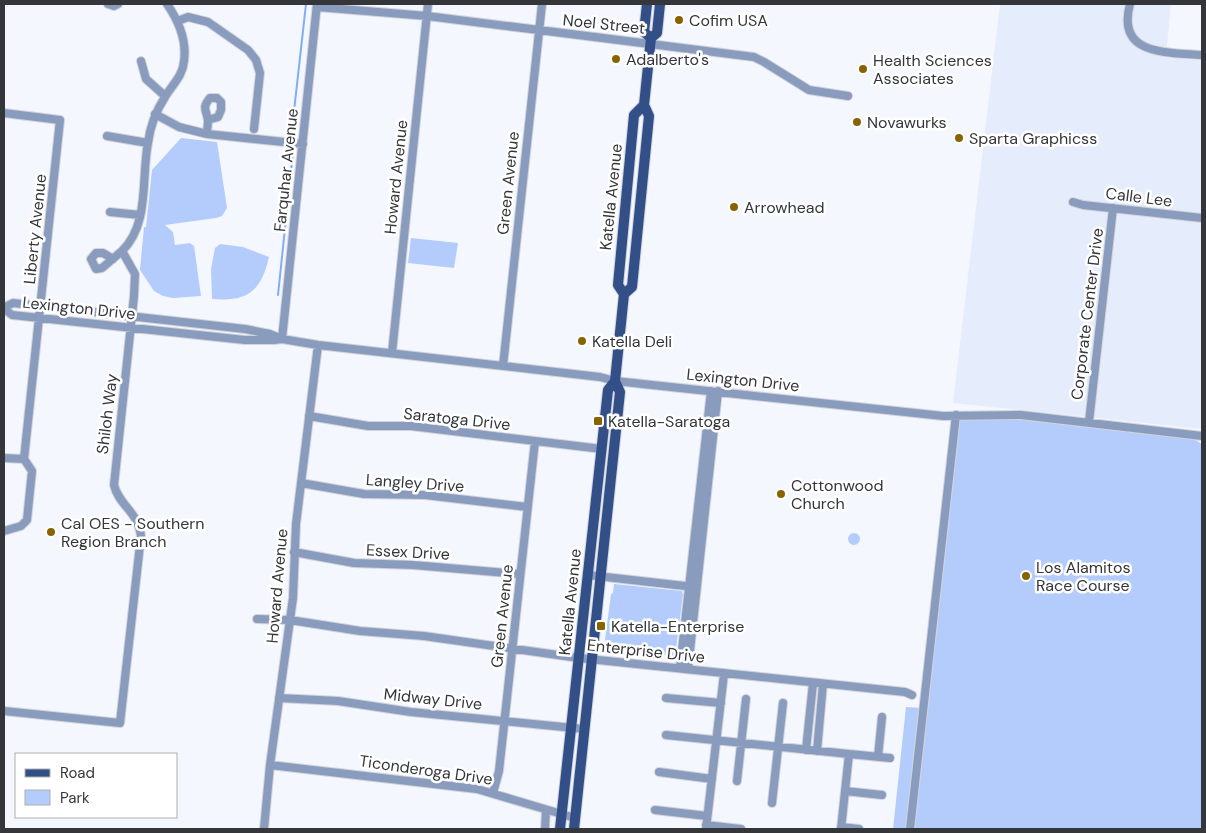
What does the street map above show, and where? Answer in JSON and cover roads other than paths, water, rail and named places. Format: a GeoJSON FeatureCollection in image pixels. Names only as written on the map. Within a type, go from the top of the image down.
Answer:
{"type":"FeatureCollection","features":[{"type":"Feature","properties":{"kind":"main road","name":"Katella Avenue"},"geometry":{"type":"LineString","coordinates":[[647,4],[644,32],[651,41]]}},
{"type":"Feature","properties":{"kind":"main road","name":"Katella Avenue"},"geometry":{"type":"LineString","coordinates":[[624,294],[632,287],[648,134],[649,116],[644,105],[651,41],[657,33],[660,4]]}},
{"type":"Feature","properties":{"kind":"main road","name":"Katella Avenue"},"geometry":{"type":"LineString","coordinates":[[560,829],[608,390],[614,381],[624,294],[618,285],[634,114],[644,105]]}},
{"type":"Feature","properties":{"kind":"main road","name":"Katella Avenue"},"geometry":{"type":"LineString","coordinates":[[574,829],[620,392],[614,381]]}},
{"type":"Feature","properties":{"kind":"street"},"geometry":{"type":"LineString","coordinates":[[108,4],[114,6],[118,4]]}},
{"type":"Feature","properties":{"kind":"street"},"geometry":{"type":"LineString","coordinates":[[113,259],[131,242],[140,216],[148,142],[155,114],[165,96],[180,76],[184,60],[183,40],[178,21],[167,4]]}},
{"type":"Feature","properties":{"kind":"street","name":"Howard Avenue"},"geometry":{"type":"LineString","coordinates":[[392,353],[428,4]]}},
{"type":"Feature","properties":{"kind":"street","name":"Green Avenue"},"geometry":{"type":"LineString","coordinates":[[502,366],[542,4]]}},
{"type":"Feature","properties":{"kind":"street"},"geometry":{"type":"LineString","coordinates":[[1130,4],[1128,20],[1130,30],[1133,38],[1139,45],[1160,51],[1202,56]]}},
{"type":"Feature","properties":{"kind":"street","name":"Noel Street"},"geometry":{"type":"LineString","coordinates":[[317,5],[427,16],[539,31],[651,41],[677,48],[754,57],[809,90],[848,96]]}},
{"type":"Feature","properties":{"kind":"street","name":"Farquhar Avenue"},"geometry":{"type":"LineString","coordinates":[[282,339],[317,5]]}},
{"type":"Feature","properties":{"kind":"street"},"geometry":{"type":"LineString","coordinates":[[178,21],[188,17],[208,22],[248,50],[256,60],[260,73],[254,129]]}},
{"type":"Feature","properties":{"kind":"street"},"geometry":{"type":"LineString","coordinates":[[141,61],[146,79],[165,96]]}},
{"type":"Feature","properties":{"kind":"street","name":"Liberty Avenue"},"geometry":{"type":"LineString","coordinates":[[4,113],[60,120],[24,460]]}},
{"type":"Feature","properties":{"kind":"street"},"geometry":{"type":"LineString","coordinates":[[155,114],[179,127],[207,134],[303,144]]}},
{"type":"Feature","properties":{"kind":"street"},"geometry":{"type":"LineString","coordinates":[[207,134],[208,120]]}},
{"type":"Feature","properties":{"kind":"street"},"geometry":{"type":"LineString","coordinates":[[107,136],[148,142]]}},
{"type":"Feature","properties":{"kind":"street","name":"Calle Lee"},"geometry":{"type":"LineString","coordinates":[[1073,202],[1202,218]]}},
{"type":"Feature","properties":{"kind":"street","name":"Corporate Center Drive"},"geometry":{"type":"LineString","coordinates":[[1089,422],[1114,208]]}},
{"type":"Feature","properties":{"kind":"street"},"geometry":{"type":"LineString","coordinates":[[110,212],[140,216]]}},
{"type":"Feature","properties":{"kind":"street","name":"Shiloh Way"},"geometry":{"type":"LineString","coordinates":[[4,711],[120,724],[141,536],[140,525],[115,491],[114,485],[135,274],[122,251]]}},
{"type":"Feature","properties":{"kind":"street","name":"Lexington Drive"},"geometry":{"type":"LineString","coordinates":[[282,339],[244,340],[12,315],[7,311],[7,306],[13,303],[245,329],[318,346],[600,377],[614,381],[943,416],[1021,415],[1202,436]]}},
{"type":"Feature","properties":{"kind":"street","name":"Howard Avenue"},"geometry":{"type":"LineString","coordinates":[[264,829],[270,764],[293,598],[294,552],[318,346]]}},
{"type":"Feature","properties":{"kind":"street"},"geometry":{"type":"LineString","coordinates":[[684,668],[714,391]]}},
{"type":"Feature","properties":{"kind":"street","name":"Saratoga Drive"},"geometry":{"type":"LineString","coordinates":[[309,416],[368,426],[411,426],[602,448]]}},
{"type":"Feature","properties":{"kind":"street"},"geometry":{"type":"LineString","coordinates":[[910,829],[956,416]]}},
{"type":"Feature","properties":{"kind":"street","name":"Green Avenue"},"geometry":{"type":"LineString","coordinates":[[494,793],[499,771],[535,441]]}},
{"type":"Feature","properties":{"kind":"street"},"geometry":{"type":"LineString","coordinates":[[4,458],[24,460],[32,471],[27,520],[22,526],[4,531]]}},
{"type":"Feature","properties":{"kind":"street","name":"Langley Drive"},"geometry":{"type":"LineString","coordinates":[[301,483],[364,494],[425,495],[527,507]]}},
{"type":"Feature","properties":{"kind":"street","name":"Essex Drive"},"geometry":{"type":"LineString","coordinates":[[294,552],[354,563],[413,565],[520,574]]}},
{"type":"Feature","properties":{"kind":"street"},"geometry":{"type":"LineString","coordinates":[[588,575],[693,587]]}},
{"type":"Feature","properties":{"kind":"street","name":"Enterprise Drive"},"geometry":{"type":"LineString","coordinates":[[257,619],[290,620],[360,632],[424,636],[579,658],[904,692],[912,695]]}},
{"type":"Feature","properties":{"kind":"street"},"geometry":{"type":"LineString","coordinates":[[724,674],[706,827],[741,829]]}},
{"type":"Feature","properties":{"kind":"street"},"geometry":{"type":"LineString","coordinates":[[806,750],[814,683]]}},
{"type":"Feature","properties":{"kind":"street"},"geometry":{"type":"LineString","coordinates":[[817,751],[823,684]]}},
{"type":"Feature","properties":{"kind":"street","name":"Midway Drive"},"geometry":{"type":"LineString","coordinates":[[279,698],[338,701],[411,712],[584,729]]}},
{"type":"Feature","properties":{"kind":"street"},"geometry":{"type":"LineString","coordinates":[[666,698],[721,703]]}},
{"type":"Feature","properties":{"kind":"street"},"geometry":{"type":"LineString","coordinates":[[737,780],[746,699]]}},
{"type":"Feature","properties":{"kind":"street"},"geometry":{"type":"LineString","coordinates":[[772,803],[783,703]]}},
{"type":"Feature","properties":{"kind":"street"},"geometry":{"type":"LineString","coordinates":[[878,757],[882,717]]}},
{"type":"Feature","properties":{"kind":"street"},"geometry":{"type":"LineString","coordinates":[[666,735],[890,758]]}},
{"type":"Feature","properties":{"kind":"street"},"geometry":{"type":"LineString","coordinates":[[849,754],[841,828],[859,829]]}},
{"type":"Feature","properties":{"kind":"street","name":"Ticonderoga Drive"},"geometry":{"type":"LineString","coordinates":[[270,764],[477,789],[562,816],[575,818]]}},
{"type":"Feature","properties":{"kind":"street"},"geometry":{"type":"LineString","coordinates":[[659,772],[712,779]]}},
{"type":"Feature","properties":{"kind":"street"},"geometry":{"type":"LineString","coordinates":[[845,791],[882,795]]}},
{"type":"Feature","properties":{"kind":"street"},"geometry":{"type":"LineString","coordinates":[[545,829],[546,810]]}},
{"type":"Feature","properties":{"kind":"street"},"geometry":{"type":"LineString","coordinates":[[655,810],[707,816]]}},
{"type":"Feature","properties":{"kind":"waterway"},"geometry":{"type":"LineString","coordinates":[[295,135],[293,120],[306,4]]}},
{"type":"Feature","properties":{"kind":"waterway"},"geometry":{"type":"LineString","coordinates":[[278,295],[293,152]]}},
{"type":"Feature","properties":{"kind":"place","name":"Cofim USA"},"geometry":{"type":"Point","coordinates":[679,20]}},
{"type":"Feature","properties":{"kind":"place","name":"Adalberto's"},"geometry":{"type":"Point","coordinates":[616,59]}},
{"type":"Feature","properties":{"kind":"place","name":"Health Sciences Associates"},"geometry":{"type":"Point","coordinates":[863,69]}},
{"type":"Feature","properties":{"kind":"place","name":"Novawurks"},"geometry":{"type":"Point","coordinates":[857,122]}},
{"type":"Feature","properties":{"kind":"place","name":"Sparta Graphicss"},"geometry":{"type":"Point","coordinates":[959,138]}},
{"type":"Feature","properties":{"kind":"place","name":"Arrowhead"},"geometry":{"type":"Point","coordinates":[734,207]}},
{"type":"Feature","properties":{"kind":"place","name":"Katella Deli"},"geometry":{"type":"Point","coordinates":[582,341]}},
{"type":"Feature","properties":{"kind":"place","name":"Katella-Saratoga"},"geometry":{"type":"Point","coordinates":[598,421]}},
{"type":"Feature","properties":{"kind":"place","name":"Cottonwood Church"},"geometry":{"type":"Point","coordinates":[781,494]}},
{"type":"Feature","properties":{"kind":"place","name":"Cal OES - Southern Region Branch"},"geometry":{"type":"Point","coordinates":[51,532]}},
{"type":"Feature","properties":{"kind":"place","name":"Los Alamitos Race Course"},"geometry":{"type":"Point","coordinates":[1026,576]}},
{"type":"Feature","properties":{"kind":"place","name":"Katella-Enterprise"},"geometry":{"type":"Point","coordinates":[601,626]}}]}
